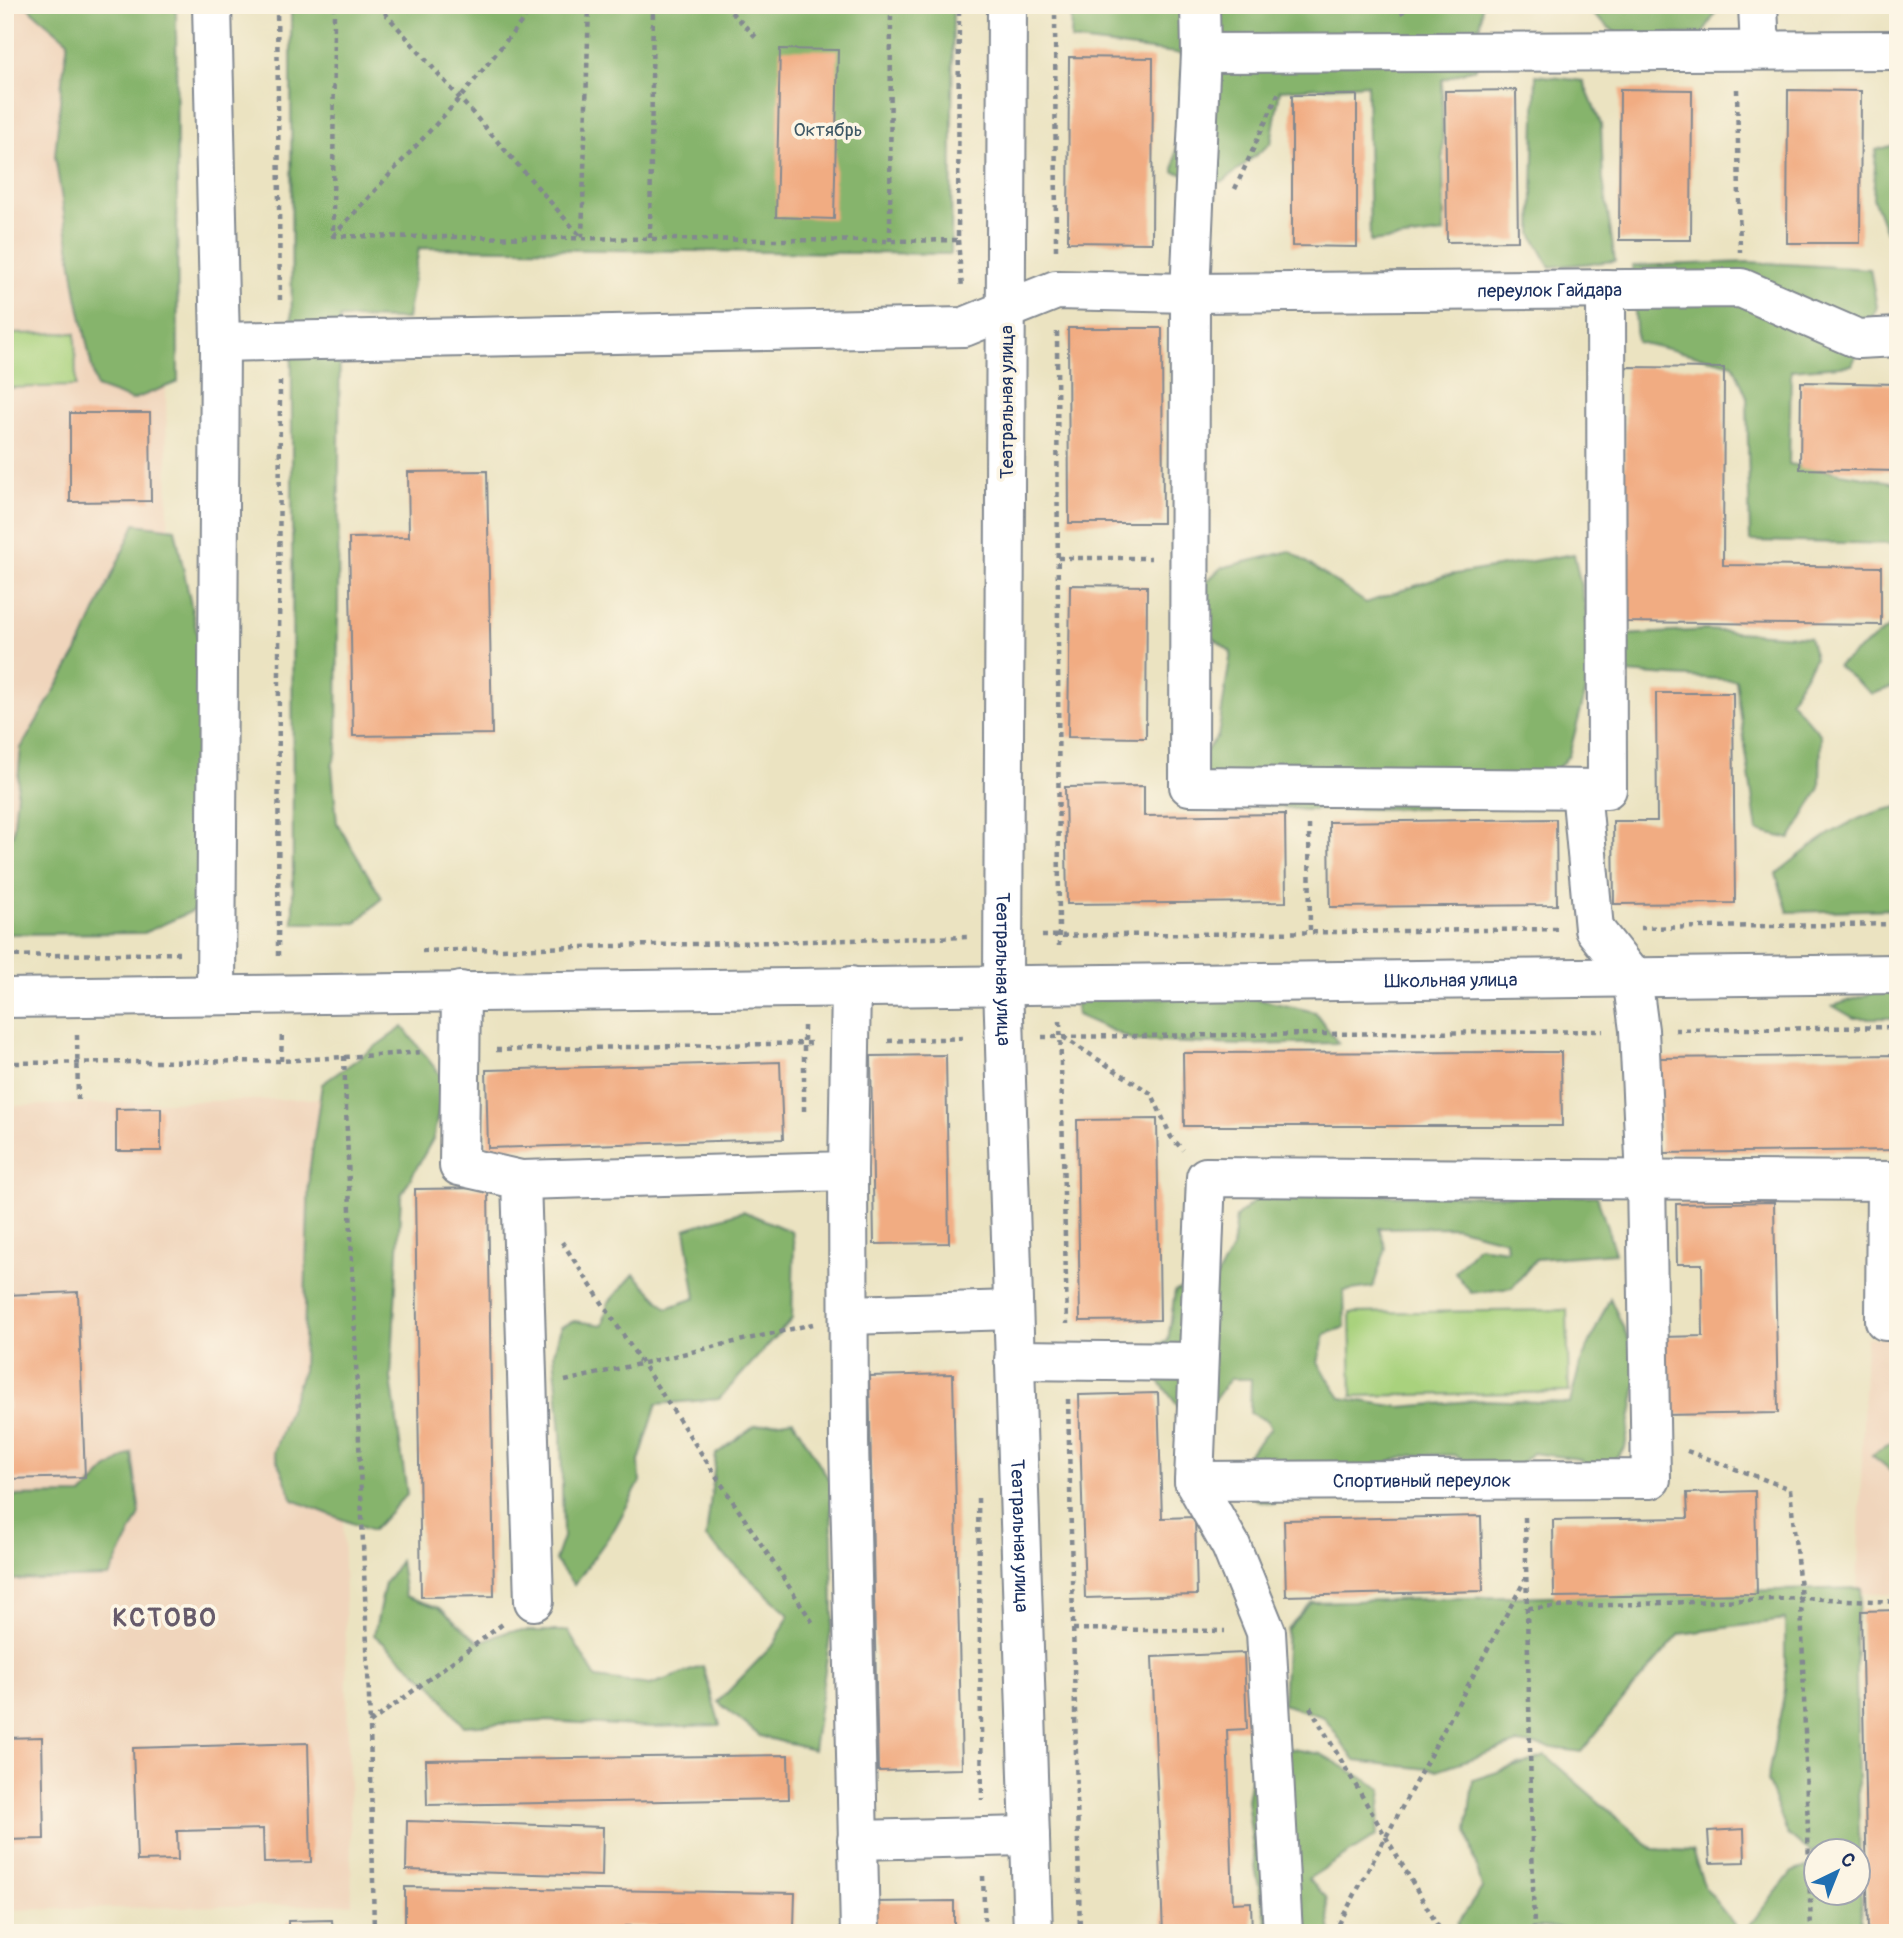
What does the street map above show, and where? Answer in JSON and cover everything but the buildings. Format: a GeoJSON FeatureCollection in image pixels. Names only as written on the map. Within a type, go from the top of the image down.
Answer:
{"type":"FeatureCollection","features":[{"type":"Feature","properties":{"kind":"street"},"geometry":{"type":"LineString","coordinates":[[212,5],[220,342],[216,994]]}},
{"type":"Feature","properties":{"kind":"street","name":"Театральная улица"},"geometry":{"type":"LineString","coordinates":[[1007,5],[1003,985],[1033,1933]]}},
{"type":"Feature","properties":{"kind":"street"},"geometry":{"type":"LineString","coordinates":[[1200,5],[1201,53],[1191,293],[1189,786],[1606,789],[1606,289]]}},
{"type":"Feature","properties":{"kind":"street"},"geometry":{"type":"LineString","coordinates":[[1748,51],[1758,5]]}},
{"type":"Feature","properties":{"kind":"street"},"geometry":{"type":"LineString","coordinates":[[1201,53],[1898,50]]}},
{"type":"Feature","properties":{"kind":"street","name":"переулок Гайдара"},"geometry":{"type":"LineString","coordinates":[[220,342],[964,327],[1056,290],[1191,293],[1741,288],[1858,339],[1898,337]]}},
{"type":"Feature","properties":{"kind":"street"},"geometry":{"type":"LineString","coordinates":[[1581,789],[1594,929],[1632,977],[1639,1030],[1646,1179],[1651,1437]]}},
{"type":"Feature","properties":{"kind":"street","name":"Школьная улица"},"geometry":{"type":"LineString","coordinates":[[5,998],[1898,974]]}},
{"type":"Feature","properties":{"kind":"street"},"geometry":{"type":"LineString","coordinates":[[851,986],[849,1315],[860,1933]]}},
{"type":"Feature","properties":{"kind":"street"},"geometry":{"type":"LineString","coordinates":[[461,991],[458,1050],[459,1166],[521,1180],[848,1171]]}},
{"type":"Feature","properties":{"kind":"street"},"geometry":{"type":"LineString","coordinates":[[1283,1933],[1266,1632],[1231,1546],[1194,1482],[1206,1177],[1892,1181],[1885,1321],[1898,1321]]}},
{"type":"Feature","properties":{"kind":"street"},"geometry":{"type":"LineString","coordinates":[[521,1180],[534,1601]]}},
{"type":"Feature","properties":{"kind":"street"},"geometry":{"type":"LineString","coordinates":[[849,1315],[1013,1310]]}},
{"type":"Feature","properties":{"kind":"street"},"geometry":{"type":"LineString","coordinates":[[1014,1360],[1198,1362]]}},
{"type":"Feature","properties":{"kind":"street","name":"Спортивный переулок"},"geometry":{"type":"LineString","coordinates":[[1194,1482],[1651,1479],[1651,1437]]}},
{"type":"Feature","properties":{"kind":"street"},"geometry":{"type":"LineString","coordinates":[[857,1840],[1030,1836]]}},
{"type":"Feature","properties":{"kind":"path"},"geometry":{"type":"LineString","coordinates":[[277,5],[280,340],[278,955]]}},
{"type":"Feature","properties":{"kind":"path"},"geometry":{"type":"LineString","coordinates":[[333,236],[334,5]]}},
{"type":"Feature","properties":{"kind":"path"},"geometry":{"type":"LineString","coordinates":[[378,5],[582,238]]}},
{"type":"Feature","properties":{"kind":"path"},"geometry":{"type":"LineString","coordinates":[[333,236],[461,97],[535,5]]}},
{"type":"Feature","properties":{"kind":"path"},"geometry":{"type":"LineString","coordinates":[[582,238],[589,5]]}},
{"type":"Feature","properties":{"kind":"path"},"geometry":{"type":"LineString","coordinates":[[650,238],[653,5]]}},
{"type":"Feature","properties":{"kind":"path"},"geometry":{"type":"LineString","coordinates":[[724,5],[759,40]]}},
{"type":"Feature","properties":{"kind":"path"},"geometry":{"type":"LineString","coordinates":[[890,241],[891,5]]}},
{"type":"Feature","properties":{"kind":"path"},"geometry":{"type":"LineString","coordinates":[[333,236],[958,240],[959,5]]}},
{"type":"Feature","properties":{"kind":"path"},"geometry":{"type":"LineString","coordinates":[[1741,288],[1748,51]]}},
{"type":"Feature","properties":{"kind":"path"},"geometry":{"type":"LineString","coordinates":[[1234,194],[1277,94],[1330,52]]}},
{"type":"Feature","properties":{"kind":"path"},"geometry":{"type":"LineString","coordinates":[[1058,558],[1190,558]]}},
{"type":"Feature","properties":{"kind":"path"},"geometry":{"type":"LineString","coordinates":[[1309,787],[1310,933]]}},
{"type":"Feature","properties":{"kind":"path"},"geometry":{"type":"LineString","coordinates":[[416,951],[1003,936],[1898,924]]}},
{"type":"Feature","properties":{"kind":"path"},"geometry":{"type":"LineString","coordinates":[[5,956],[216,952],[292,955]]}},
{"type":"Feature","properties":{"kind":"path"},"geometry":{"type":"LineString","coordinates":[[78,997],[78,1104]]}},
{"type":"Feature","properties":{"kind":"path"},"geometry":{"type":"LineString","coordinates":[[5,1063],[281,1061],[458,1050],[1004,1037],[1898,1027]]}},
{"type":"Feature","properties":{"kind":"path"},"geometry":{"type":"LineString","coordinates":[[1061,1036],[1152,1094],[1171,1137],[1206,1177]]}},
{"type":"Feature","properties":{"kind":"path"},"geometry":{"type":"LineString","coordinates":[[344,1056],[370,1723],[374,1933]]}},
{"type":"Feature","properties":{"kind":"path"},"geometry":{"type":"LineString","coordinates":[[558,1237],[816,1629]]}},
{"type":"Feature","properties":{"kind":"path"},"geometry":{"type":"LineString","coordinates":[[527,1390],[849,1315]]}},
{"type":"Feature","properties":{"kind":"path"},"geometry":{"type":"LineString","coordinates":[[1651,1437],[1790,1489],[1801,1598],[1811,1933]]}},
{"type":"Feature","properties":{"kind":"path"},"geometry":{"type":"LineString","coordinates":[[1524,1479],[1534,1933]]}},
{"type":"Feature","properties":{"kind":"path"},"geometry":{"type":"LineString","coordinates":[[978,1491],[985,1933]]}},
{"type":"Feature","properties":{"kind":"path"},"geometry":{"type":"LineString","coordinates":[[1334,1933],[1526,1577]]}},
{"type":"Feature","properties":{"kind":"path"},"geometry":{"type":"LineString","coordinates":[[1528,1608],[1801,1598],[1898,1602]]}},
{"type":"Feature","properties":{"kind":"path"},"geometry":{"type":"LineString","coordinates":[[370,1723],[534,1601]]}},
{"type":"Feature","properties":{"kind":"path"},"geometry":{"type":"LineString","coordinates":[[1073,1629],[1266,1632]]}},
{"type":"Feature","properties":{"kind":"path"},"geometry":{"type":"LineString","coordinates":[[1306,1700],[1442,1933]]}},
{"type":"Feature","properties":{"kind":"shaded area"},"geometry":{"type":"Polygon","coordinates":[[[5,5],[159,5],[175,904],[5,907],[5,5]]]}},
{"type":"Feature","properties":{"kind":"shaded area"},"geometry":{"type":"Polygon","coordinates":[[[333,1098],[352,1904],[5,1910],[5,1106],[333,1098]]]}},
{"type":"Feature","properties":{"kind":"shaded area"},"geometry":{"type":"Polygon","coordinates":[[[1866,1337],[1898,1338],[1898,1595],[1857,1593],[1866,1337]]]}},
{"type":"Feature","properties":{"kind":"green space"},"geometry":{"type":"Polygon","coordinates":[[[25,5],[176,5],[178,382],[132,400],[96,387],[77,296],[55,156],[68,41],[25,5]]]}},
{"type":"Feature","properties":{"kind":"green space","name":"Октябрь"},"geometry":{"type":"Polygon","coordinates":[[[291,5],[953,5],[951,254],[419,248],[407,319],[340,318],[337,751],[332,766],[337,823],[382,898],[356,923],[293,923],[291,5]]]}},
{"type":"Feature","properties":{"kind":"green space"},"geometry":{"type":"Polygon","coordinates":[[[1105,5],[1482,5],[1476,68],[1442,80],[1444,233],[1370,242],[1367,84],[1280,90],[1271,143],[1223,182],[1174,172],[1184,54],[1071,40],[1072,11],[1105,5]]]}},
{"type":"Feature","properties":{"kind":"green space"},"geometry":{"type":"Polygon","coordinates":[[[1597,5],[1720,5],[1703,34],[1617,34],[1591,13],[1597,5]]]}},
{"type":"Feature","properties":{"kind":"green space"},"geometry":{"type":"Polygon","coordinates":[[[1536,75],[1583,81],[1601,124],[1603,179],[1615,261],[1550,267],[1532,234],[1536,75]]]}},
{"type":"Feature","properties":{"kind":"green space"},"geometry":{"type":"Polygon","coordinates":[[[1898,144],[1898,234],[1886,232],[1873,198],[1876,150],[1898,144]]]}},
{"type":"Feature","properties":{"kind":"green space"},"geometry":{"type":"Polygon","coordinates":[[[1749,262],[1870,269],[1877,307],[1852,365],[1791,370],[1789,464],[1898,483],[1897,544],[1750,541],[1747,397],[1733,364],[1637,342],[1632,266],[1749,262]]]}},
{"type":"Feature","properties":{"kind":"green space"},"geometry":{"type":"Polygon","coordinates":[[[75,333],[76,386],[5,388],[5,334],[75,333]]]}},
{"type":"Feature","properties":{"kind":"green space"},"geometry":{"type":"Polygon","coordinates":[[[135,524],[175,529],[205,672],[199,908],[144,933],[5,934],[5,835],[13,835],[21,748],[77,652],[135,524]]]}},
{"type":"Feature","properties":{"kind":"green space"},"geometry":{"type":"Polygon","coordinates":[[[1290,551],[1366,603],[1444,576],[1574,554],[1585,605],[1593,664],[1569,755],[1526,806],[1304,810],[1171,793],[1218,736],[1231,652],[1177,609],[1221,568],[1290,551]]]}},
{"type":"Feature","properties":{"kind":"green space"},"geometry":{"type":"Polygon","coordinates":[[[1896,622],[1898,685],[1872,694],[1837,666],[1896,622]]]}},
{"type":"Feature","properties":{"kind":"green space"},"geometry":{"type":"Polygon","coordinates":[[[1706,630],[1809,637],[1815,658],[1790,700],[1821,735],[1820,788],[1790,839],[1757,831],[1736,680],[1625,673],[1625,635],[1706,630]]]}},
{"type":"Feature","properties":{"kind":"green space"},"geometry":{"type":"Polygon","coordinates":[[[1898,807],[1898,909],[1788,912],[1776,874],[1833,832],[1863,817],[1898,807]]]}},
{"type":"Feature","properties":{"kind":"green space"},"geometry":{"type":"Polygon","coordinates":[[[1878,991],[1898,991],[1898,1018],[1854,1018],[1833,1006],[1878,991]]]}},
{"type":"Feature","properties":{"kind":"green space"},"geometry":{"type":"Polygon","coordinates":[[[1249,997],[1315,1012],[1338,1043],[1240,1045],[1135,1041],[1077,1015],[1075,999],[1249,997]]]}},
{"type":"Feature","properties":{"kind":"green space"},"geometry":{"type":"Polygon","coordinates":[[[403,1027],[445,1081],[433,1139],[401,1195],[391,1378],[407,1494],[372,1531],[293,1500],[274,1452],[303,1370],[309,1173],[322,1084],[403,1027]]]}},
{"type":"Feature","properties":{"kind":"green space"},"geometry":{"type":"Polygon","coordinates":[[[1261,1195],[1597,1196],[1615,1253],[1536,1259],[1512,1288],[1471,1293],[1455,1272],[1478,1246],[1507,1250],[1506,1240],[1455,1227],[1379,1228],[1386,1248],[1373,1287],[1344,1291],[1345,1327],[1325,1334],[1318,1363],[1341,1398],[1400,1407],[1483,1400],[1570,1403],[1580,1364],[1610,1298],[1640,1365],[1625,1448],[1594,1480],[1580,1459],[1532,1453],[1497,1487],[1455,1455],[1413,1455],[1358,1470],[1302,1475],[1274,1504],[1257,1500],[1243,1486],[1242,1461],[1271,1428],[1267,1421],[1250,1413],[1251,1379],[1230,1379],[1194,1427],[1156,1377],[1147,1348],[1168,1341],[1175,1291],[1216,1278],[1232,1249],[1236,1217],[1261,1195]]]}},
{"type":"Feature","properties":{"kind":"green space"},"geometry":{"type":"Polygon","coordinates":[[[743,1211],[792,1232],[792,1319],[719,1399],[657,1404],[639,1461],[640,1482],[615,1528],[574,1585],[555,1560],[563,1537],[561,1434],[554,1353],[561,1327],[574,1321],[603,1325],[608,1303],[634,1274],[667,1308],[696,1298],[685,1229],[743,1211]]]}},
{"type":"Feature","properties":{"kind":"green space"},"geometry":{"type":"Polygon","coordinates":[[[1567,1310],[1569,1392],[1352,1396],[1350,1313],[1567,1310]]]}},
{"type":"Feature","properties":{"kind":"green space"},"geometry":{"type":"Polygon","coordinates":[[[793,1420],[831,1483],[833,1617],[813,1750],[760,1736],[718,1702],[775,1643],[789,1615],[706,1538],[716,1454],[755,1426],[793,1420]]]}},
{"type":"Feature","properties":{"kind":"green space"},"geometry":{"type":"Polygon","coordinates":[[[1898,1437],[1898,1473],[1894,1473],[1872,1455],[1898,1437]]]}},
{"type":"Feature","properties":{"kind":"green space"},"geometry":{"type":"Polygon","coordinates":[[[132,1453],[140,1514],[109,1577],[5,1580],[5,1496],[82,1495],[107,1469],[132,1453]]]}},
{"type":"Feature","properties":{"kind":"green space"},"geometry":{"type":"Polygon","coordinates":[[[400,1561],[405,1596],[440,1608],[479,1642],[510,1631],[568,1631],[596,1678],[650,1685],[703,1666],[720,1725],[651,1727],[546,1721],[463,1726],[433,1686],[374,1635],[385,1583],[400,1561]]]}},
{"type":"Feature","properties":{"kind":"green space"},"geometry":{"type":"Polygon","coordinates":[[[1862,1588],[1855,1627],[1859,1836],[1801,1836],[1801,1845],[1788,1835],[1767,1781],[1785,1690],[1785,1620],[1680,1634],[1581,1752],[1518,1743],[1437,1770],[1355,1761],[1324,1717],[1283,1704],[1287,1629],[1312,1602],[1862,1588]]]}},
{"type":"Feature","properties":{"kind":"green space"},"geometry":{"type":"Polygon","coordinates":[[[1257,1743],[1321,1754],[1382,1789],[1376,1836],[1308,1879],[1326,1897],[1331,1933],[1269,1933],[1256,1872],[1247,1800],[1257,1743]]]}},
{"type":"Feature","properties":{"kind":"green space"},"geometry":{"type":"Polygon","coordinates":[[[1546,1756],[1653,1849],[1692,1851],[1705,1888],[1741,1933],[1622,1933],[1615,1928],[1610,1933],[1566,1933],[1561,1928],[1533,1927],[1531,1933],[1457,1933],[1458,1923],[1482,1888],[1467,1831],[1473,1780],[1546,1756]]]}},
{"type":"Feature","properties":{"kind":"green space"},"geometry":{"type":"Polygon","coordinates":[[[1801,1869],[1801,1906],[1860,1906],[1861,1933],[1750,1933],[1749,1926],[1792,1872],[1801,1869]]]}},
{"type":"Feature","properties":{"kind":"district","name":"КСТОВО"},"geometry":{"type":"Point","coordinates":[165,1617]}}]}
